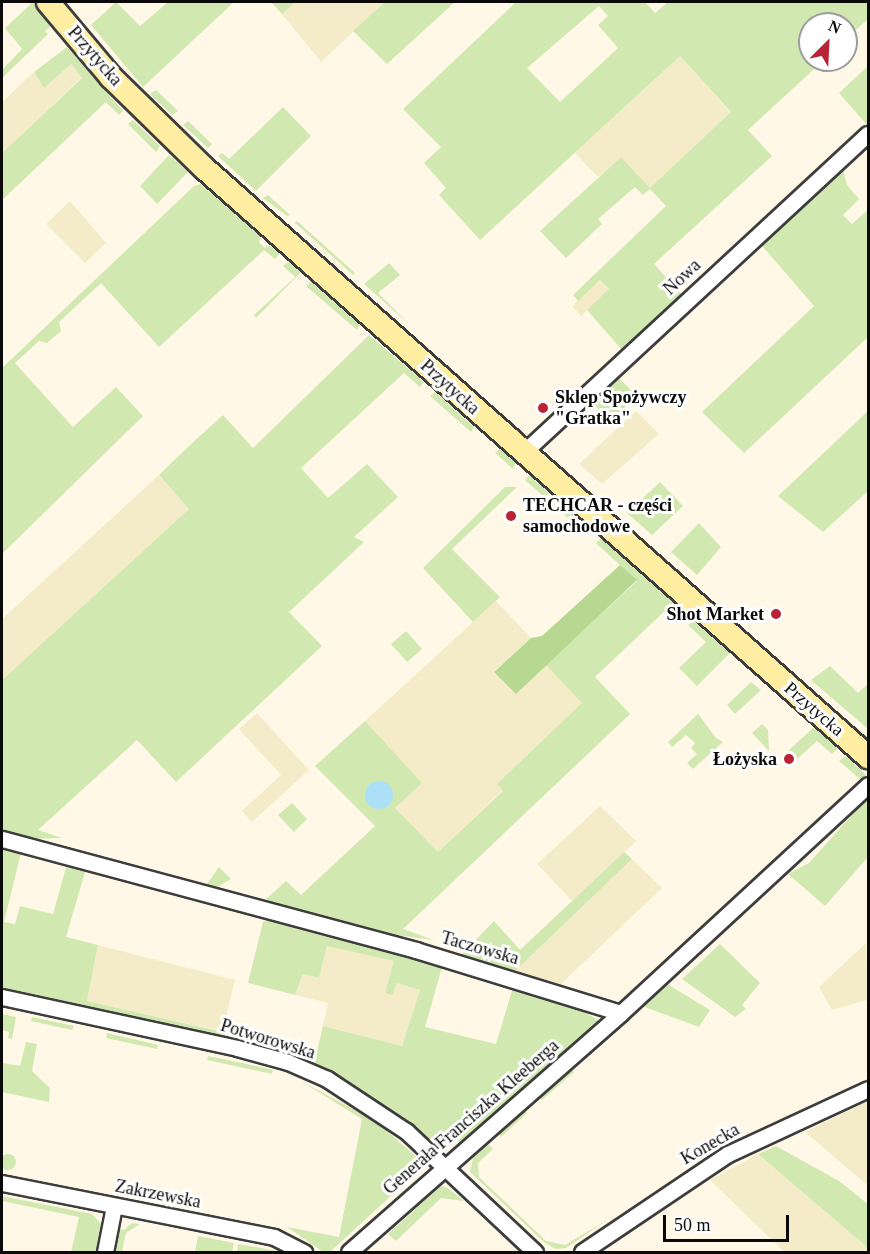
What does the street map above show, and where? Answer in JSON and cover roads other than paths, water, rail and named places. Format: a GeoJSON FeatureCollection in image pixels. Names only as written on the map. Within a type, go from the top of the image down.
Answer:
{"type":"FeatureCollection","features":[{"type":"Feature","properties":{"kind":"main road","name":"Przytycka"},"geometry":{"type":"LineString","coordinates":[[48,2],[111,77],[204,168],[868,757]]}},
{"type":"Feature","properties":{"kind":"street","name":"Nowa"},"geometry":{"type":"LineString","coordinates":[[524,452],[868,134]]}},
{"type":"Feature","properties":{"kind":"street"},"geometry":{"type":"LineString","coordinates":[[621,1013],[868,784]]}},
{"type":"Feature","properties":{"kind":"street","name":"Taczowska"},"geometry":{"type":"LineString","coordinates":[[2,839],[416,950],[621,1013]]}},
{"type":"Feature","properties":{"kind":"street","name":"Potworowska"},"geometry":{"type":"LineString","coordinates":[[2,997],[288,1062],[327,1079],[376,1108],[444,1166],[535,1252]]}},
{"type":"Feature","properties":{"kind":"street","name":"Generała Franciszka Kleeberga"},"geometry":{"type":"LineString","coordinates":[[349,1252],[444,1166],[621,1013]]}},
{"type":"Feature","properties":{"kind":"street","name":"Konecka"},"geometry":{"type":"LineString","coordinates":[[582,1252],[728,1154],[868,1089]]}},
{"type":"Feature","properties":{"kind":"street","name":"Zakrzewska"},"geometry":{"type":"LineString","coordinates":[[2,1184],[274,1237],[304,1252]]}},
{"type":"Feature","properties":{"kind":"street"},"geometry":{"type":"LineString","coordinates":[[105,1252],[114,1206]]}},
{"type":"Feature","properties":{"kind":"water"},"geometry":{"type":"Polygon","coordinates":[[[379,781],[389,785],[393,795],[389,805],[379,809],[369,805],[365,795],[369,785],[379,781]]]}},
{"type":"Feature","properties":{"kind":"place","name":"Sklep Spożywczy \"Gratka\""},"geometry":{"type":"Point","coordinates":[543,408]}},
{"type":"Feature","properties":{"kind":"place","name":"TECHCAR - części samochodowe"},"geometry":{"type":"Point","coordinates":[511,516]}},
{"type":"Feature","properties":{"kind":"place","name":"Shot Market"},"geometry":{"type":"Point","coordinates":[776,614]}},
{"type":"Feature","properties":{"kind":"place","name":"Łożyska"},"geometry":{"type":"Point","coordinates":[789,759]}}]}
